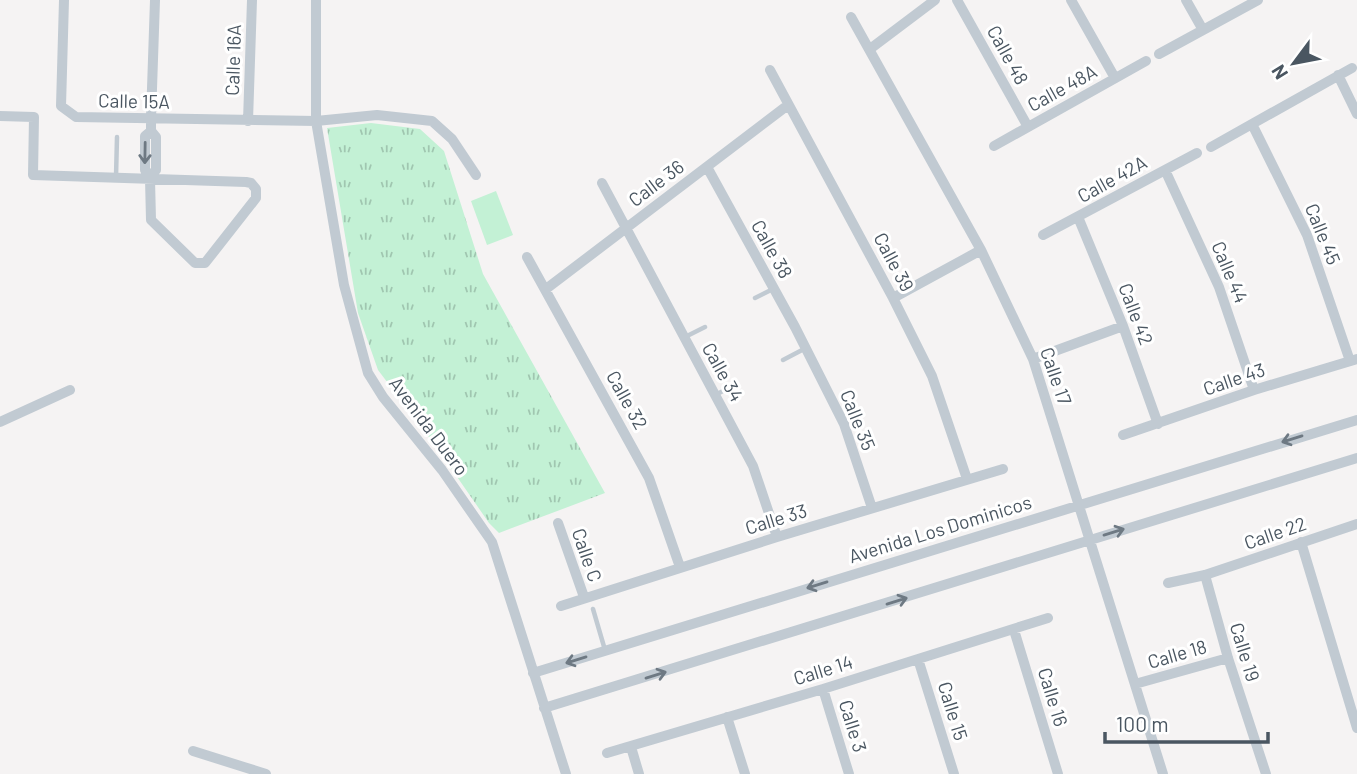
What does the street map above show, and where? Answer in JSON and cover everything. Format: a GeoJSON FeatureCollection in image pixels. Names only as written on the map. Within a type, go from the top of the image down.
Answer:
{"type":"FeatureCollection","features":[{"type":"Feature","properties":{"kind":"street","name":"Calle 15A"},"geometry":{"type":"LineString","coordinates":[[64,0],[61,106],[76,117],[316,121],[377,115],[432,121],[452,139],[476,175]]}},
{"type":"Feature","properties":{"kind":"street"},"geometry":{"type":"LineString","coordinates":[[0,116],[34,117],[33,175],[150,177],[251,183],[256,189],[256,198],[205,263],[195,263],[151,220],[150,177],[145,170],[145,136],[151,131],[155,0]]}},
{"type":"Feature","properties":{"kind":"street","name":"Calle 16A"},"geometry":{"type":"LineString","coordinates":[[248,121],[252,0]]}},
{"type":"Feature","properties":{"kind":"street","name":"Avenida Duero"},"geometry":{"type":"LineString","coordinates":[[316,0],[316,121],[344,285],[368,373],[383,397],[442,470],[492,542],[566,774]]}},
{"type":"Feature","properties":{"kind":"street"},"geometry":{"type":"LineString","coordinates":[[870,49],[935,0]]}},
{"type":"Feature","properties":{"kind":"street","name":"Calle 48"},"geometry":{"type":"LineString","coordinates":[[957,0],[1028,127]]}},
{"type":"Feature","properties":{"kind":"street"},"geometry":{"type":"LineString","coordinates":[[1071,0],[1115,78]]}},
{"type":"Feature","properties":{"kind":"street"},"geometry":{"type":"LineString","coordinates":[[1186,0],[1203,30]]}},
{"type":"Feature","properties":{"kind":"street"},"geometry":{"type":"LineString","coordinates":[[1158,54],[1258,0]]}},
{"type":"Feature","properties":{"kind":"street","name":"Calle 17"},"geometry":{"type":"LineString","coordinates":[[851,17],[981,250],[1033,359],[1163,774]]}},
{"type":"Feature","properties":{"kind":"street","name":"Calle 48A"},"geometry":{"type":"LineString","coordinates":[[994,146],[1146,61]]}},
{"type":"Feature","properties":{"kind":"street"},"geometry":{"type":"LineString","coordinates":[[1211,147],[1352,68]]}},
{"type":"Feature","properties":{"kind":"street","name":"Calle 39"},"geometry":{"type":"LineString","coordinates":[[770,71],[893,298],[932,376],[967,479]]}},
{"type":"Feature","properties":{"kind":"street"},"geometry":{"type":"LineString","coordinates":[[1338,75],[1357,114]]}},
{"type":"Feature","properties":{"kind":"street","name":"Calle 36"},"geometry":{"type":"LineString","coordinates":[[546,289],[789,105]]}},
{"type":"Feature","properties":{"kind":"street","name":"Calle 45"},"geometry":{"type":"LineString","coordinates":[[1252,124],[1307,235],[1354,360]]}},
{"type":"Feature","properties":{"kind":"street","name":"Calle 42A"},"geometry":{"type":"LineString","coordinates":[[1043,235],[1197,153]]}},
{"type":"Feature","properties":{"kind":"street","name":"Calle 38"},"geometry":{"type":"LineString","coordinates":[[707,167],[806,348]]}},
{"type":"Feature","properties":{"kind":"street","name":"Calle 44"},"geometry":{"type":"LineString","coordinates":[[1165,170],[1219,287],[1254,390]]}},
{"type":"Feature","properties":{"kind":"street","name":"Calle 34"},"geometry":{"type":"LineString","coordinates":[[601,183],[753,466],[777,537]]}},
{"type":"Feature","properties":{"kind":"street","name":"Calle 42"},"geometry":{"type":"LineString","coordinates":[[1078,217],[1123,326],[1158,424]]}},
{"type":"Feature","properties":{"kind":"street"},"geometry":{"type":"LineString","coordinates":[[893,298],[981,250]]}},
{"type":"Feature","properties":{"kind":"street","name":"Calle 32"},"geometry":{"type":"LineString","coordinates":[[527,257],[649,478],[680,567]]}},
{"type":"Feature","properties":{"kind":"street"},"geometry":{"type":"LineString","coordinates":[[1033,359],[1123,326]]}},
{"type":"Feature","properties":{"kind":"street","name":"Calle 35"},"geometry":{"type":"LineString","coordinates":[[806,348],[844,424],[872,508]]}},
{"type":"Feature","properties":{"kind":"street","name":"Calle 43"},"geometry":{"type":"LineString","coordinates":[[1123,435],[1254,390],[1354,360]]}},
{"type":"Feature","properties":{"kind":"street"},"geometry":{"type":"LineString","coordinates":[[0,422],[70,390]]}},
{"type":"Feature","properties":{"kind":"street","name":"Avenida Los Dominicos"},"geometry":{"type":"LineString","coordinates":[[533,673],[1357,420]]}},
{"type":"Feature","properties":{"kind":"street"},"geometry":{"type":"LineString","coordinates":[[544,708],[1357,458]]}},
{"type":"Feature","properties":{"kind":"street","name":"Calle 33"},"geometry":{"type":"LineString","coordinates":[[561,606],[1003,469]]}},
{"type":"Feature","properties":{"kind":"street","name":"Calle C"},"geometry":{"type":"LineString","coordinates":[[558,523],[584,597]]}},
{"type":"Feature","properties":{"kind":"street","name":"Calle 22"},"geometry":{"type":"LineString","coordinates":[[1205,575],[1357,524]]}},
{"type":"Feature","properties":{"kind":"street"},"geometry":{"type":"LineString","coordinates":[[1301,542],[1357,728]]}},
{"type":"Feature","properties":{"kind":"street"},"geometry":{"type":"LineString","coordinates":[[1168,583],[1205,575]]}},
{"type":"Feature","properties":{"kind":"street","name":"Calle 19"},"geometry":{"type":"LineString","coordinates":[[1205,575],[1228,658],[1266,774]]}},
{"type":"Feature","properties":{"kind":"street","name":"Calle 14"},"geometry":{"type":"LineString","coordinates":[[607,753],[1048,618]]}},
{"type":"Feature","properties":{"kind":"street","name":"Calle 16"},"geometry":{"type":"LineString","coordinates":[[1014,630],[1058,774]]}},
{"type":"Feature","properties":{"kind":"street","name":"Calle 18"},"geometry":{"type":"LineString","coordinates":[[1135,684],[1228,658]]}},
{"type":"Feature","properties":{"kind":"street","name":"Calle 15"},"geometry":{"type":"LineString","coordinates":[[918,659],[954,774]]}},
{"type":"Feature","properties":{"kind":"street","name":"Calle 3"},"geometry":{"type":"LineString","coordinates":[[823,689],[849,774]]}},
{"type":"Feature","properties":{"kind":"street"},"geometry":{"type":"LineString","coordinates":[[727,717],[745,774]]}},
{"type":"Feature","properties":{"kind":"street"},"geometry":{"type":"LineString","coordinates":[[631,747],[639,774]]}},
{"type":"Feature","properties":{"kind":"street"},"geometry":{"type":"LineString","coordinates":[[193,751],[266,774]]}},
{"type":"Feature","properties":{"kind":"lane"},"geometry":{"type":"LineString","coordinates":[[116,178],[117,137]]}},
{"type":"Feature","properties":{"kind":"lane"},"geometry":{"type":"LineString","coordinates":[[755,298],[774,288]]}},
{"type":"Feature","properties":{"kind":"lane"},"geometry":{"type":"LineString","coordinates":[[684,337],[705,327]]}},
{"type":"Feature","properties":{"kind":"lane"},"geometry":{"type":"LineString","coordinates":[[783,360],[806,348]]}},
{"type":"Feature","properties":{"kind":"lane"},"geometry":{"type":"LineString","coordinates":[[716,395],[735,384]]}},
{"type":"Feature","properties":{"kind":"lane"},"geometry":{"type":"LineString","coordinates":[[593,609],[606,650]]}},
{"type":"Feature","properties":{"kind":"green space"},"geometry":{"type":"Polygon","coordinates":[[[371,123],[420,129],[444,151],[483,274],[605,493],[499,533],[378,370],[358,313],[327,128],[371,123]]]}},
{"type":"Feature","properties":{"kind":"green space"},"geometry":{"type":"Polygon","coordinates":[[[496,191],[513,235],[487,245],[471,201],[496,191]]]}}]}
